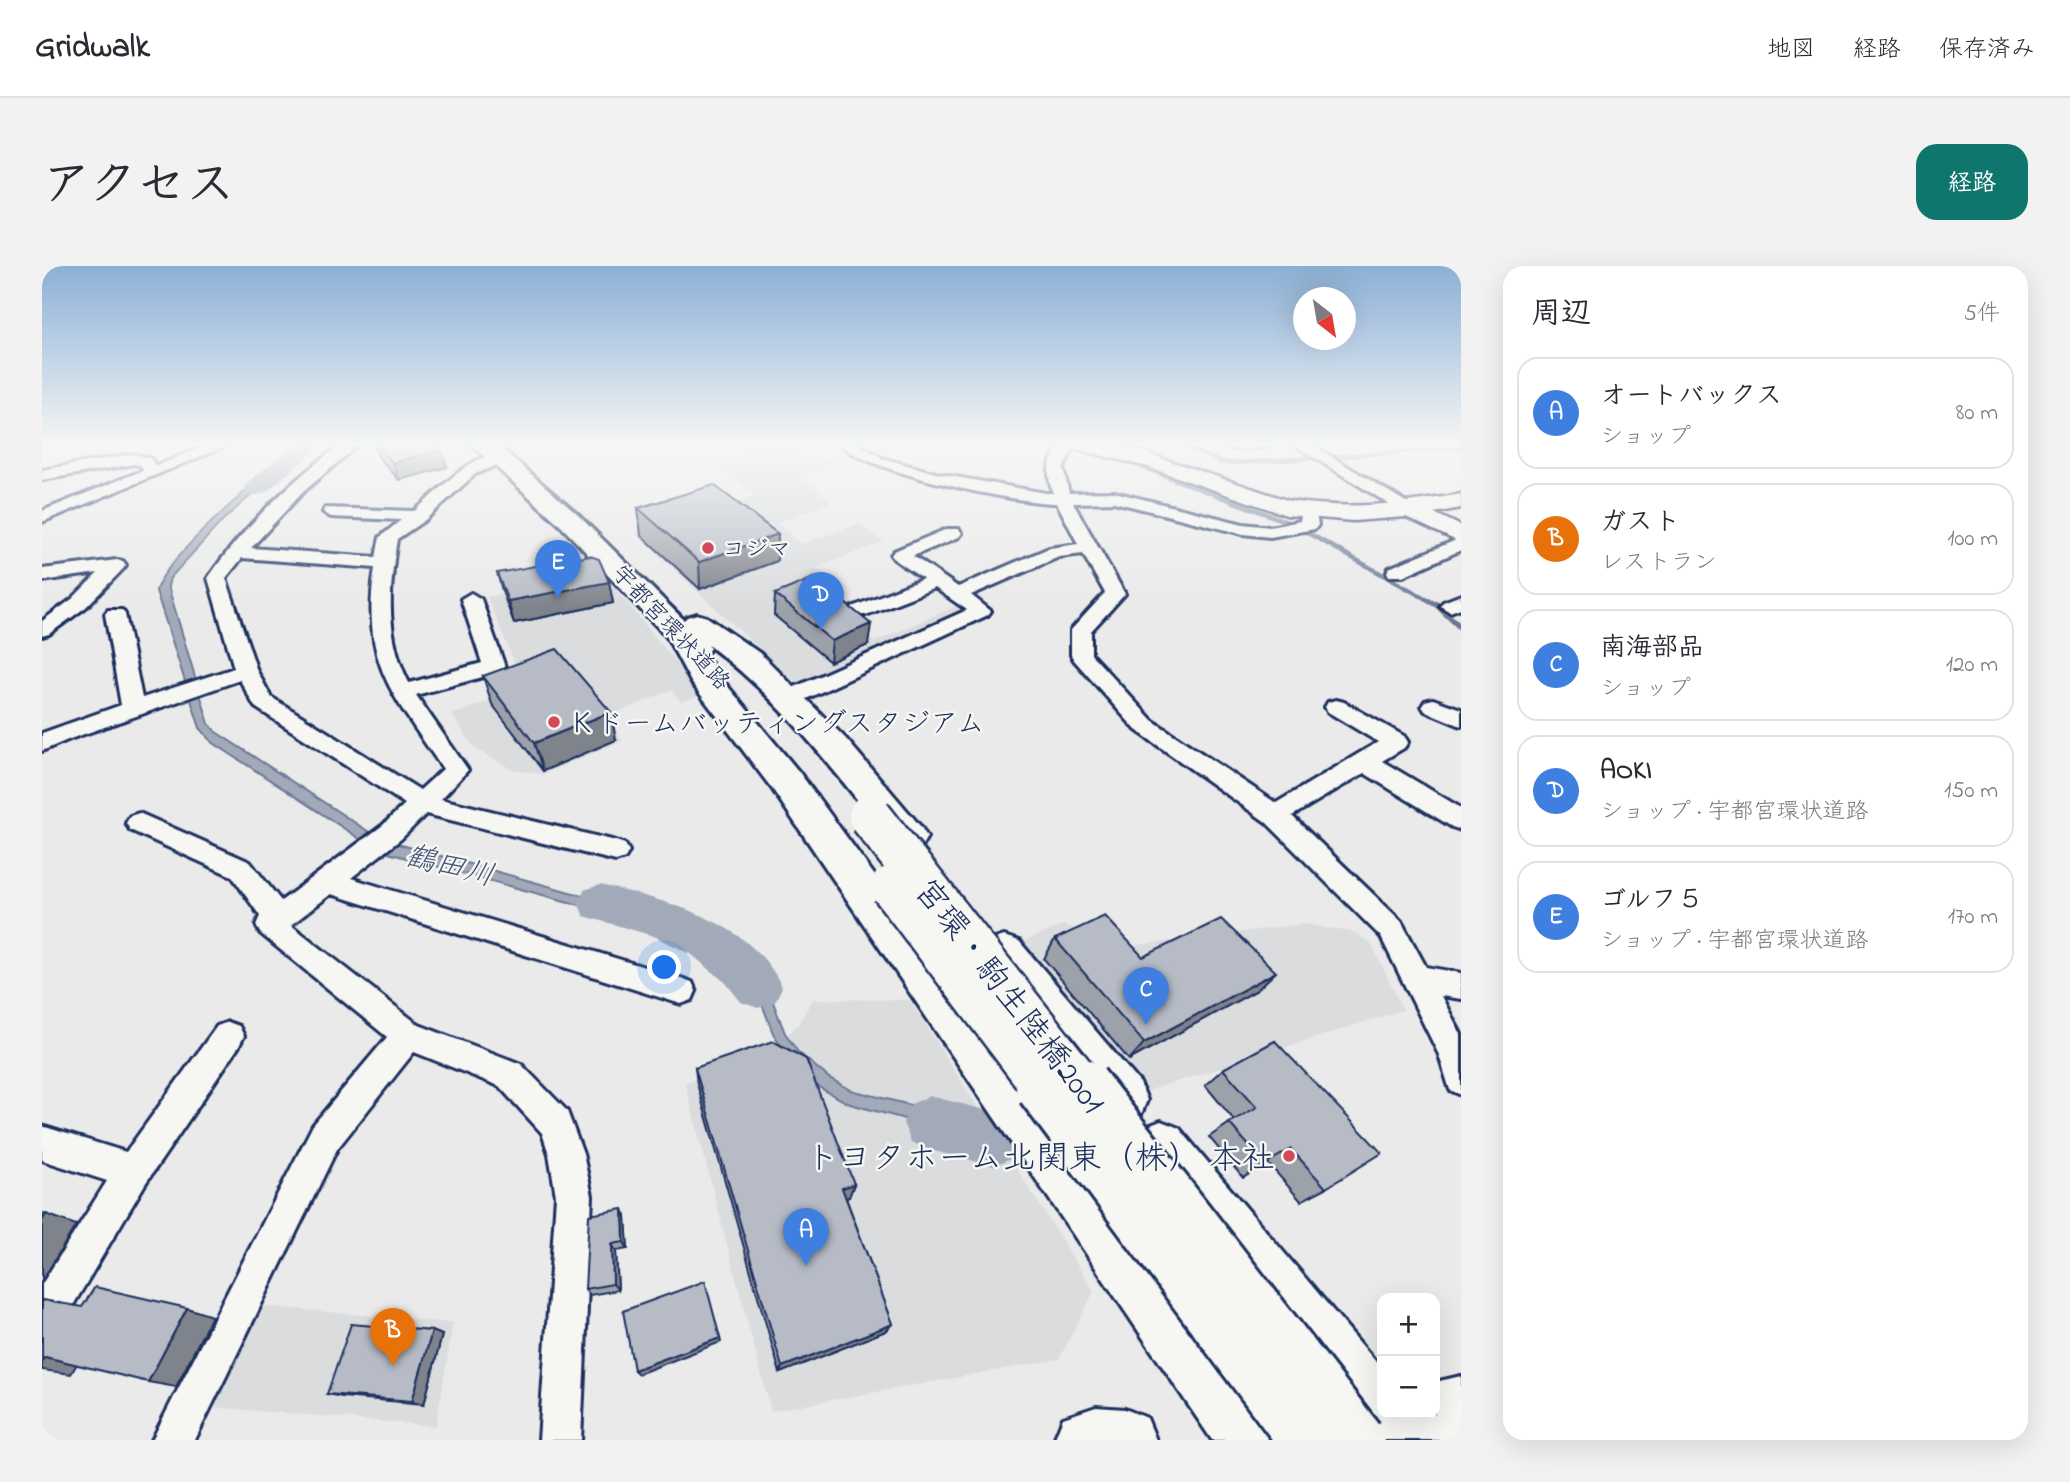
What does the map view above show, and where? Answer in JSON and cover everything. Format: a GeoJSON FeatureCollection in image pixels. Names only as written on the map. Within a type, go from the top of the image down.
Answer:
{"type":"FeatureCollection","features":[{"type":"Feature","properties":{"kind":"main road","name":"宇都宮環状道路"},"geometry":{"type":"LineString","coordinates":[[546,498],[687,626],[781,746],[858,821]]}},
{"type":"Feature","properties":{"kind":"main road"},"geometry":{"type":"LineString","coordinates":[[687,626],[750,662],[834,747],[1402,1426]]}},
{"type":"Feature","properties":{"kind":"main road"},"geometry":{"type":"LineString","coordinates":[[687,626],[702,676],[786,781],[1249,1440]]}},
{"type":"Feature","properties":{"kind":"main road","name":"宮環・駒生陸橋2001"},"geometry":{"type":"LineString","coordinates":[[858,821],[1161,1186],[1402,1426]]}},
{"type":"Feature","properties":{"kind":"main road","name":"宮環・駒生陸橋2001"},"geometry":{"type":"LineString","coordinates":[[858,821],[1139,1213],[1306,1440]]}},
{"type":"Feature","properties":{"kind":"main road"},"geometry":{"type":"LineString","coordinates":[[1306,1440],[1402,1426],[1461,1406]]}},
{"type":"Feature","properties":{"kind":"main road"},"geometry":{"type":"LineString","coordinates":[[1085,1440],[1125,1440]]}},
{"type":"Feature","properties":{"kind":"street"},"geometry":{"type":"LineString","coordinates":[[42,533],[49,514],[89,498]]}},
{"type":"Feature","properties":{"kind":"street"},"geometry":{"type":"LineString","coordinates":[[290,498],[236,552],[217,578],[246,671],[263,702],[424,804],[616,851]]}},
{"type":"Feature","properties":{"kind":"street"},"geometry":{"type":"LineString","coordinates":[[439,498],[389,537],[384,563],[381,634],[402,692],[456,770],[424,804],[392,832],[270,925],[408,1035],[510,1075],[555,1123],[563,1143],[574,1196],[560,1440]]}},
{"type":"Feature","properties":{"kind":"street"},"geometry":{"type":"LineString","coordinates":[[1063,498],[1115,594],[1081,630],[1081,655],[1144,725],[1275,815],[1391,929],[1454,1053],[1461,1079]]}},
{"type":"Feature","properties":{"kind":"street"},"geometry":{"type":"LineString","coordinates":[[1117,498],[1243,529],[1270,532],[1289,529],[1308,519],[1411,510],[1461,501]]}},
{"type":"Feature","properties":{"kind":"street"},"geometry":{"type":"LineString","coordinates":[[1256,498],[1308,519]]}},
{"type":"Feature","properties":{"kind":"street"},"geometry":{"type":"LineString","coordinates":[[1390,498],[1461,536]]}},
{"type":"Feature","properties":{"kind":"street"},"geometry":{"type":"LineString","coordinates":[[331,512],[419,516]]}},
{"type":"Feature","properties":{"kind":"street"},"geometry":{"type":"LineString","coordinates":[[787,699],[981,611],[900,555],[953,533]]}},
{"type":"Feature","properties":{"kind":"street"},"geometry":{"type":"LineString","coordinates":[[1396,572],[1461,543]]}},
{"type":"Feature","properties":{"kind":"street"},"geometry":{"type":"LineString","coordinates":[[957,594],[1055,552],[1090,548]]}},
{"type":"Feature","properties":{"kind":"street"},"geometry":{"type":"LineString","coordinates":[[236,552],[384,563]]}},
{"type":"Feature","properties":{"kind":"street"},"geometry":{"type":"LineString","coordinates":[[42,575],[117,565],[79,603],[42,630]]}},
{"type":"Feature","properties":{"kind":"street"},"geometry":{"type":"LineString","coordinates":[[859,611],[937,580]]}},
{"type":"Feature","properties":{"kind":"street"},"geometry":{"type":"LineString","coordinates":[[402,692],[494,667],[471,599]]}},
{"type":"Feature","properties":{"kind":"street"},"geometry":{"type":"LineString","coordinates":[[115,614],[133,708]]}},
{"type":"Feature","properties":{"kind":"street"},"geometry":{"type":"LineString","coordinates":[[42,743],[62,733],[246,671]]}},
{"type":"Feature","properties":{"kind":"street"},"geometry":{"type":"LineString","coordinates":[[1433,706],[1461,718]]}},
{"type":"Feature","properties":{"kind":"street"},"geometry":{"type":"LineString","coordinates":[[1275,815],[1396,742],[1336,707]]}},
{"type":"Feature","properties":{"kind":"street"},"geometry":{"type":"LineString","coordinates":[[1363,761],[1461,821]]}},
{"type":"Feature","properties":{"kind":"street"},"geometry":{"type":"LineString","coordinates":[[139,823],[240,869],[278,919]]}},
{"type":"Feature","properties":{"kind":"street"},"geometry":{"type":"LineString","coordinates":[[327,882],[681,991]]}},
{"type":"Feature","properties":{"kind":"street"},"geometry":{"type":"LineString","coordinates":[[1418,979],[1461,986]]}},
{"type":"Feature","properties":{"kind":"street"},"geometry":{"type":"LineString","coordinates":[[173,1440],[325,1138],[408,1035]]}},
{"type":"Feature","properties":{"kind":"street"},"geometry":{"type":"LineString","coordinates":[[42,1320],[133,1172],[228,1036]]}},
{"type":"Feature","properties":{"kind":"street"},"geometry":{"type":"LineString","coordinates":[[42,1143],[133,1172]]}},
{"type":"Feature","properties":{"kind":"shaded area"},"geometry":{"type":"Polygon","coordinates":[[[748,498],[827,498],[832,502],[777,523],[800,544],[860,524],[883,542],[815,568],[835,582],[812,594],[874,642],[963,603],[974,610],[835,671],[797,684],[635,533],[748,498]]]}},
{"type":"Feature","properties":{"kind":"shaded area"},"geometry":{"type":"Polygon","coordinates":[[[603,574],[703,695],[681,702],[671,690],[607,717],[622,741],[543,774],[513,770],[475,749],[452,715],[525,688],[487,597],[603,574]]]}},
{"type":"Feature","properties":{"kind":"shaded area"},"geometry":{"type":"Polygon","coordinates":[[[1305,924],[1356,933],[1372,945],[1403,1010],[1144,1092],[1023,942],[1063,925],[1131,946],[1305,924]]]}},
{"type":"Feature","properties":{"kind":"shaded area"},"geometry":{"type":"Polygon","coordinates":[[[813,999],[910,1000],[1094,1291],[1059,1359],[771,1411],[685,1083],[770,1052],[797,1026],[813,999]]]}},
{"type":"Feature","properties":{"kind":"shaded area"},"geometry":{"type":"Polygon","coordinates":[[[249,1305],[453,1323],[436,1426],[198,1406],[249,1305]]]}},
{"type":"Feature","properties":{"kind":"water"},"geometry":{"type":"Polygon","coordinates":[[[238,498],[248,498],[223,520],[170,578],[168,586],[209,724],[216,732],[380,839],[652,915],[733,954],[771,997],[785,1033],[798,1052],[829,1078],[851,1090],[985,1124],[985,1141],[850,1104],[820,1088],[792,1063],[773,1033],[759,996],[741,972],[718,955],[650,924],[377,850],[212,742],[200,728],[156,591],[163,576],[178,557],[238,498]]]}},
{"type":"Feature","properties":{"kind":"building"},"geometry":{"type":"Polygon","coordinates":[[[672,498],[731,498],[778,534],[699,562],[638,508],[672,498]]]}},
{"type":"Feature","properties":{"kind":"building"},"geometry":{"type":"Polygon","coordinates":[[[590,556],[599,559],[609,582],[508,601],[497,573],[590,556]]]}},
{"type":"Feature","properties":{"kind":"building"},"geometry":{"type":"Polygon","coordinates":[[[814,578],[871,624],[832,641],[775,594],[814,578]]]}},
{"type":"Feature","properties":{"kind":"building"},"geometry":{"type":"Polygon","coordinates":[[[557,649],[611,712],[534,743],[483,676],[557,649]]]}},
{"type":"Feature","properties":{"kind":"building"},"geometry":{"type":"Polygon","coordinates":[[[1105,916],[1143,957],[1221,919],[1276,972],[1144,1043],[1055,939],[1105,916]]]}},
{"type":"Feature","properties":{"kind":"building"},"geometry":{"type":"Polygon","coordinates":[[[773,1041],[806,1059],[854,1184],[842,1188],[893,1324],[782,1367],[695,1068],[773,1041]]]}},
{"type":"Feature","properties":{"kind":"building"},"geometry":{"type":"Polygon","coordinates":[[[1275,1041],[1382,1153],[1326,1188],[1291,1149],[1265,1164],[1229,1123],[1257,1107],[1223,1069],[1275,1041]]]}},
{"type":"Feature","properties":{"kind":"building"},"geometry":{"type":"Polygon","coordinates":[[[623,1209],[624,1242],[612,1244],[613,1284],[585,1289],[589,1215],[623,1209]]]}},
{"type":"Feature","properties":{"kind":"building"},"geometry":{"type":"Polygon","coordinates":[[[705,1281],[720,1338],[634,1370],[623,1311],[705,1281]]]}},
{"type":"Feature","properties":{"kind":"building"},"geometry":{"type":"Polygon","coordinates":[[[95,1287],[187,1308],[148,1382],[45,1357],[42,1361],[42,1301],[82,1307],[95,1287]]]}},
{"type":"Feature","properties":{"kind":"building"},"geometry":{"type":"Polygon","coordinates":[[[351,1324],[432,1331],[412,1401],[327,1394],[351,1324]]]}},
{"type":"Feature","properties":{"kind":"waterway"},"geometry":{"type":"LineString","coordinates":[[1223,498],[1290,523],[1437,605]]}},
{"type":"Feature","properties":{"kind":"waterway"},"geometry":{"type":"LineString","coordinates":[[1437,605],[1461,628]]}},
{"type":"Feature","properties":{"kind":"waterway","name":"鶴田川"},"geometry":{"type":"LineString","coordinates":[[600,903],[667,922],[708,940],[743,968],[758,987]]}},
{"type":"Feature","properties":{"kind":"waterway","name":"鶴田川"},"geometry":{"type":"LineString","coordinates":[[930,1123],[994,1139]]}},
{"type":"Feature","properties":{"kind":"place","name":"コジマ"},"geometry":{"type":"Point","coordinates":[708,548]}},
{"type":"Feature","properties":{"kind":"place","name":"ゴルフ５"},"geometry":{"type":"Point","coordinates":[558,598]}},
{"type":"Feature","properties":{"kind":"place","name":"AOKI"},"geometry":{"type":"Point","coordinates":[821,630]}},
{"type":"Feature","properties":{"kind":"place","name":"Ｋドームバッティングスタジアム"},"geometry":{"type":"Point","coordinates":[554,722]}},
{"type":"Feature","properties":{"kind":"place","name":"南海部品"},"geometry":{"type":"Point","coordinates":[1146,1025]}},
{"type":"Feature","properties":{"kind":"place","name":"トヨタホーム北関東（株） 本社"},"geometry":{"type":"Point","coordinates":[1289,1156]}},
{"type":"Feature","properties":{"kind":"place","name":"オートバックス"},"geometry":{"type":"Point","coordinates":[806,1266]}},
{"type":"Feature","properties":{"kind":"place","name":"ガスト"},"geometry":{"type":"Point","coordinates":[393,1366]}}]}
